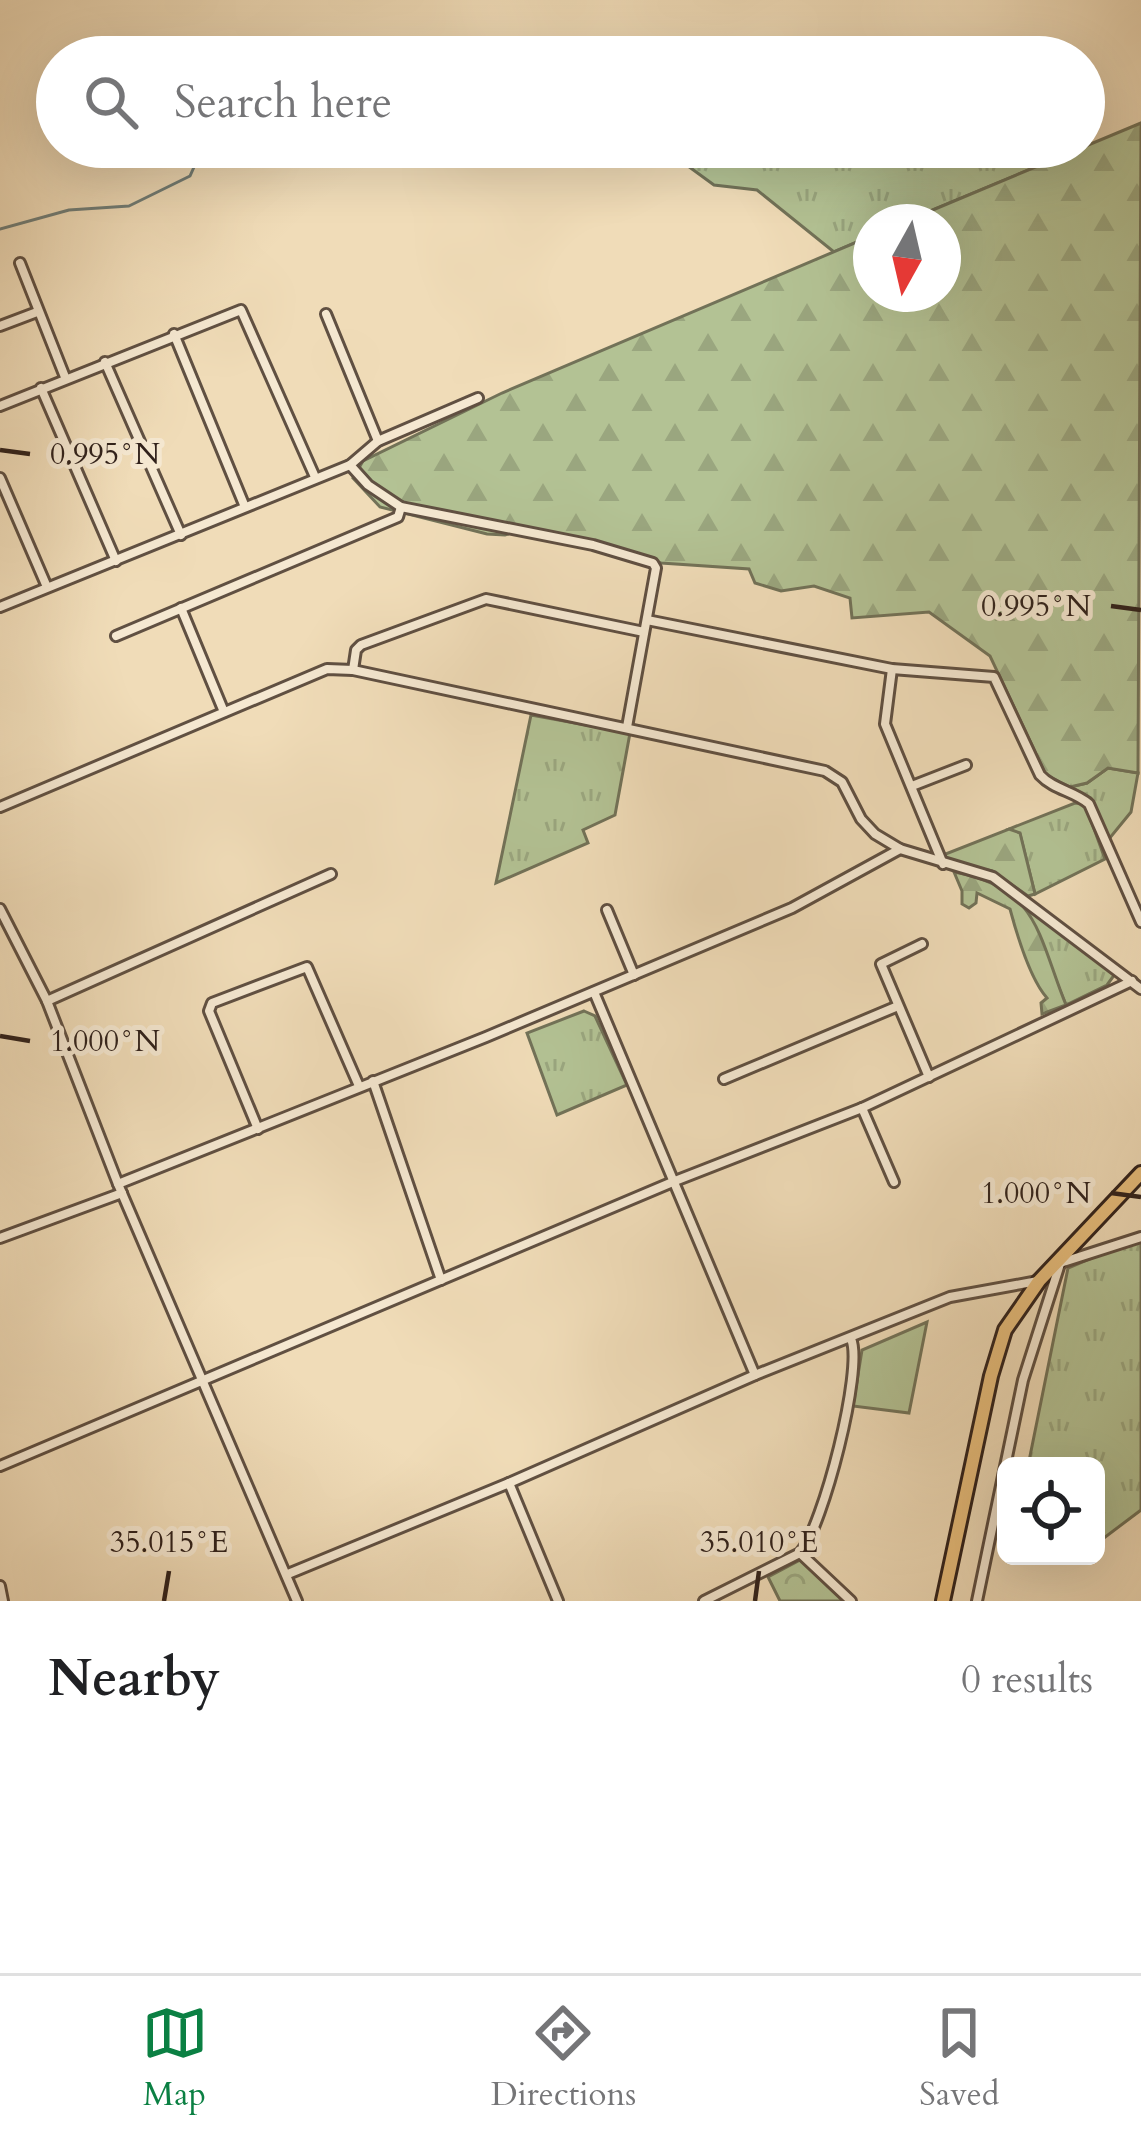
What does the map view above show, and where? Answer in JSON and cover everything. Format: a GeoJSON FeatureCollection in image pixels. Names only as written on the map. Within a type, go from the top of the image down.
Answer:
{"type":"FeatureCollection","features":[{"type":"Feature","properties":{"kind":"highway"},"geometry":{"type":"LineString","coordinates":[[943,1601],[1005,1330],[1039,1281],[1141,1173]]}},
{"type":"Feature","properties":{"kind":"street"},"geometry":{"type":"LineString","coordinates":[[20,263],[65,377]]}},
{"type":"Feature","properties":{"kind":"street"},"geometry":{"type":"LineString","coordinates":[[0,406],[238,309],[244,312],[315,477]]}},
{"type":"Feature","properties":{"kind":"street"},"geometry":{"type":"LineString","coordinates":[[0,326],[37,312]]}},
{"type":"Feature","properties":{"kind":"street"},"geometry":{"type":"LineString","coordinates":[[326,314],[378,441]]}},
{"type":"Feature","properties":{"kind":"street"},"geometry":{"type":"LineString","coordinates":[[174,334],[244,507]]}},
{"type":"Feature","properties":{"kind":"street"},"geometry":{"type":"LineString","coordinates":[[104,362],[181,535]]}},
{"type":"Feature","properties":{"kind":"street"},"geometry":{"type":"LineString","coordinates":[[41,388],[116,561]]}},
{"type":"Feature","properties":{"kind":"street"},"geometry":{"type":"LineString","coordinates":[[0,607],[350,465],[378,441],[478,398]]}},
{"type":"Feature","properties":{"kind":"street"},"geometry":{"type":"LineString","coordinates":[[350,465],[368,485],[400,507],[593,544],[653,563],[627,727]]}},
{"type":"Feature","properties":{"kind":"street"},"geometry":{"type":"LineString","coordinates":[[0,478],[47,587]]}},
{"type":"Feature","properties":{"kind":"street"},"geometry":{"type":"LineString","coordinates":[[116,636],[398,517],[400,507]]}},
{"type":"Feature","properties":{"kind":"street"},"geometry":{"type":"LineString","coordinates":[[353,670],[356,650],[362,645],[486,599],[644,632]]}},
{"type":"Feature","properties":{"kind":"street"},"geometry":{"type":"LineString","coordinates":[[182,608],[224,712]]}},
{"type":"Feature","properties":{"kind":"street"},"geometry":{"type":"LineString","coordinates":[[647,620],[892,669],[997,679],[1040,775],[1089,805],[1141,922]]}},
{"type":"Feature","properties":{"kind":"street"},"geometry":{"type":"LineString","coordinates":[[0,807],[327,669],[353,670],[834,775],[867,827],[900,850],[993,877],[1141,988]]}},
{"type":"Feature","properties":{"kind":"street"},"geometry":{"type":"LineString","coordinates":[[892,669],[884,719],[944,864]]}},
{"type":"Feature","properties":{"kind":"street"},"geometry":{"type":"LineString","coordinates":[[912,786],[965,765]]}},
{"type":"Feature","properties":{"kind":"street"},"geometry":{"type":"LineString","coordinates":[[0,1238],[792,908],[900,850]]}},
{"type":"Feature","properties":{"kind":"street"},"geometry":{"type":"LineString","coordinates":[[47,1001],[331,874]]}},
{"type":"Feature","properties":{"kind":"street"},"geometry":{"type":"LineString","coordinates":[[0,909],[47,1001],[120,1189],[297,1601]]}},
{"type":"Feature","properties":{"kind":"street"},"geometry":{"type":"LineString","coordinates":[[607,910],[634,975]]}},
{"type":"Feature","properties":{"kind":"street"},"geometry":{"type":"LineString","coordinates":[[922,944],[881,964],[929,1077]]}},
{"type":"Feature","properties":{"kind":"street"},"geometry":{"type":"LineString","coordinates":[[258,1129],[208,1011],[212,1003],[308,967],[359,1085]]}},
{"type":"Feature","properties":{"kind":"street"},"geometry":{"type":"LineString","coordinates":[[0,1466],[675,1181],[862,1108],[1132,981]]}},
{"type":"Feature","properties":{"kind":"street"},"geometry":{"type":"LineString","coordinates":[[594,992],[755,1375]]}},
{"type":"Feature","properties":{"kind":"street"},"geometry":{"type":"LineString","coordinates":[[724,1079],[898,1006]]}},
{"type":"Feature","properties":{"kind":"street"},"geometry":{"type":"LineString","coordinates":[[373,1081],[441,1280]]}},
{"type":"Feature","properties":{"kind":"street"},"geometry":{"type":"LineString","coordinates":[[862,1108],[894,1182]]}},
{"type":"Feature","properties":{"kind":"street"},"geometry":{"type":"LineString","coordinates":[[977,1601],[1023,1380],[1056,1265],[1141,1238]]}},
{"type":"Feature","properties":{"kind":"street"},"geometry":{"type":"LineString","coordinates":[[288,1574],[950,1297],[1039,1281]]}},
{"type":"Feature","properties":{"kind":"street"},"geometry":{"type":"LineString","coordinates":[[704,1601],[800,1553],[813,1532],[830,1481],[856,1360],[851,1339]]}},
{"type":"Feature","properties":{"kind":"street"},"geometry":{"type":"LineString","coordinates":[[509,1483],[558,1601]]}},
{"type":"Feature","properties":{"kind":"street"},"geometry":{"type":"LineString","coordinates":[[800,1553],[851,1601]]}},
{"type":"Feature","properties":{"kind":"street"},"geometry":{"type":"LineString","coordinates":[[0,1586],[3,1601]]}},
{"type":"Feature","properties":{"kind":"green space"},"geometry":{"type":"Polygon","coordinates":[[[1141,123],[1138,773],[1108,768],[1087,783],[1070,787],[1046,775],[990,656],[929,612],[852,618],[850,598],[814,586],[781,591],[755,583],[749,569],[661,563],[592,541],[526,528],[505,535],[487,534],[380,507],[353,478],[363,461],[502,393],[853,244],[853,312],[961,312],[961,204],[947,204],[1033,168],[1105,168],[1105,138],[1141,123]]]}},
{"type":"Feature","properties":{"kind":"green space"},"geometry":{"type":"Polygon","coordinates":[[[691,168],[1033,168],[947,204],[853,204],[853,244],[834,252],[757,190],[714,185],[691,168]]]}},
{"type":"Feature","properties":{"kind":"green space"},"geometry":{"type":"Polygon","coordinates":[[[531,715],[630,733],[615,815],[583,830],[588,843],[496,883],[531,715]]]}},
{"type":"Feature","properties":{"kind":"green space"},"geometry":{"type":"Polygon","coordinates":[[[1108,768],[1138,773],[1131,812],[1109,839],[1091,798],[1070,787],[1087,783],[1108,768]]]}},
{"type":"Feature","properties":{"kind":"green space"},"geometry":{"type":"Polygon","coordinates":[[[1075,803],[1085,804],[1105,859],[1035,894],[1020,834],[1009,829],[1075,803]]]}},
{"type":"Feature","properties":{"kind":"green space"},"geometry":{"type":"Polygon","coordinates":[[[1009,829],[1020,833],[1035,894],[1028,896],[992,871],[947,862],[943,855],[1009,829]]]}},
{"type":"Feature","properties":{"kind":"green space"},"geometry":{"type":"Polygon","coordinates":[[[954,872],[982,879],[1019,902],[1041,937],[1066,1005],[1042,1014],[1041,1003],[1047,998],[1020,944],[1010,909],[977,893],[976,903],[969,908],[962,904],[954,872]]]}},
{"type":"Feature","properties":{"kind":"green space"},"geometry":{"type":"Polygon","coordinates":[[[1025,905],[1115,974],[1107,985],[1066,1005],[1025,905]]]}},
{"type":"Feature","properties":{"kind":"green space"},"geometry":{"type":"Polygon","coordinates":[[[584,1011],[595,1016],[627,1085],[557,1115],[527,1033],[584,1011]]]}},
{"type":"Feature","properties":{"kind":"green space"},"geometry":{"type":"Polygon","coordinates":[[[1141,1237],[1141,1510],[1105,1537],[1105,1457],[1030,1457],[1068,1268],[1141,1237]]]}},
{"type":"Feature","properties":{"kind":"green space"},"geometry":{"type":"Polygon","coordinates":[[[927,1322],[909,1413],[853,1406],[862,1350],[927,1322]]]}},
{"type":"Feature","properties":{"kind":"green space"},"geometry":{"type":"Polygon","coordinates":[[[802,1559],[846,1601],[780,1601],[768,1577],[802,1559]]]}},
{"type":"Feature","properties":{"kind":"waterway"},"geometry":{"type":"LineString","coordinates":[[0,229],[69,210],[129,206],[190,176],[194,168]]}}]}
